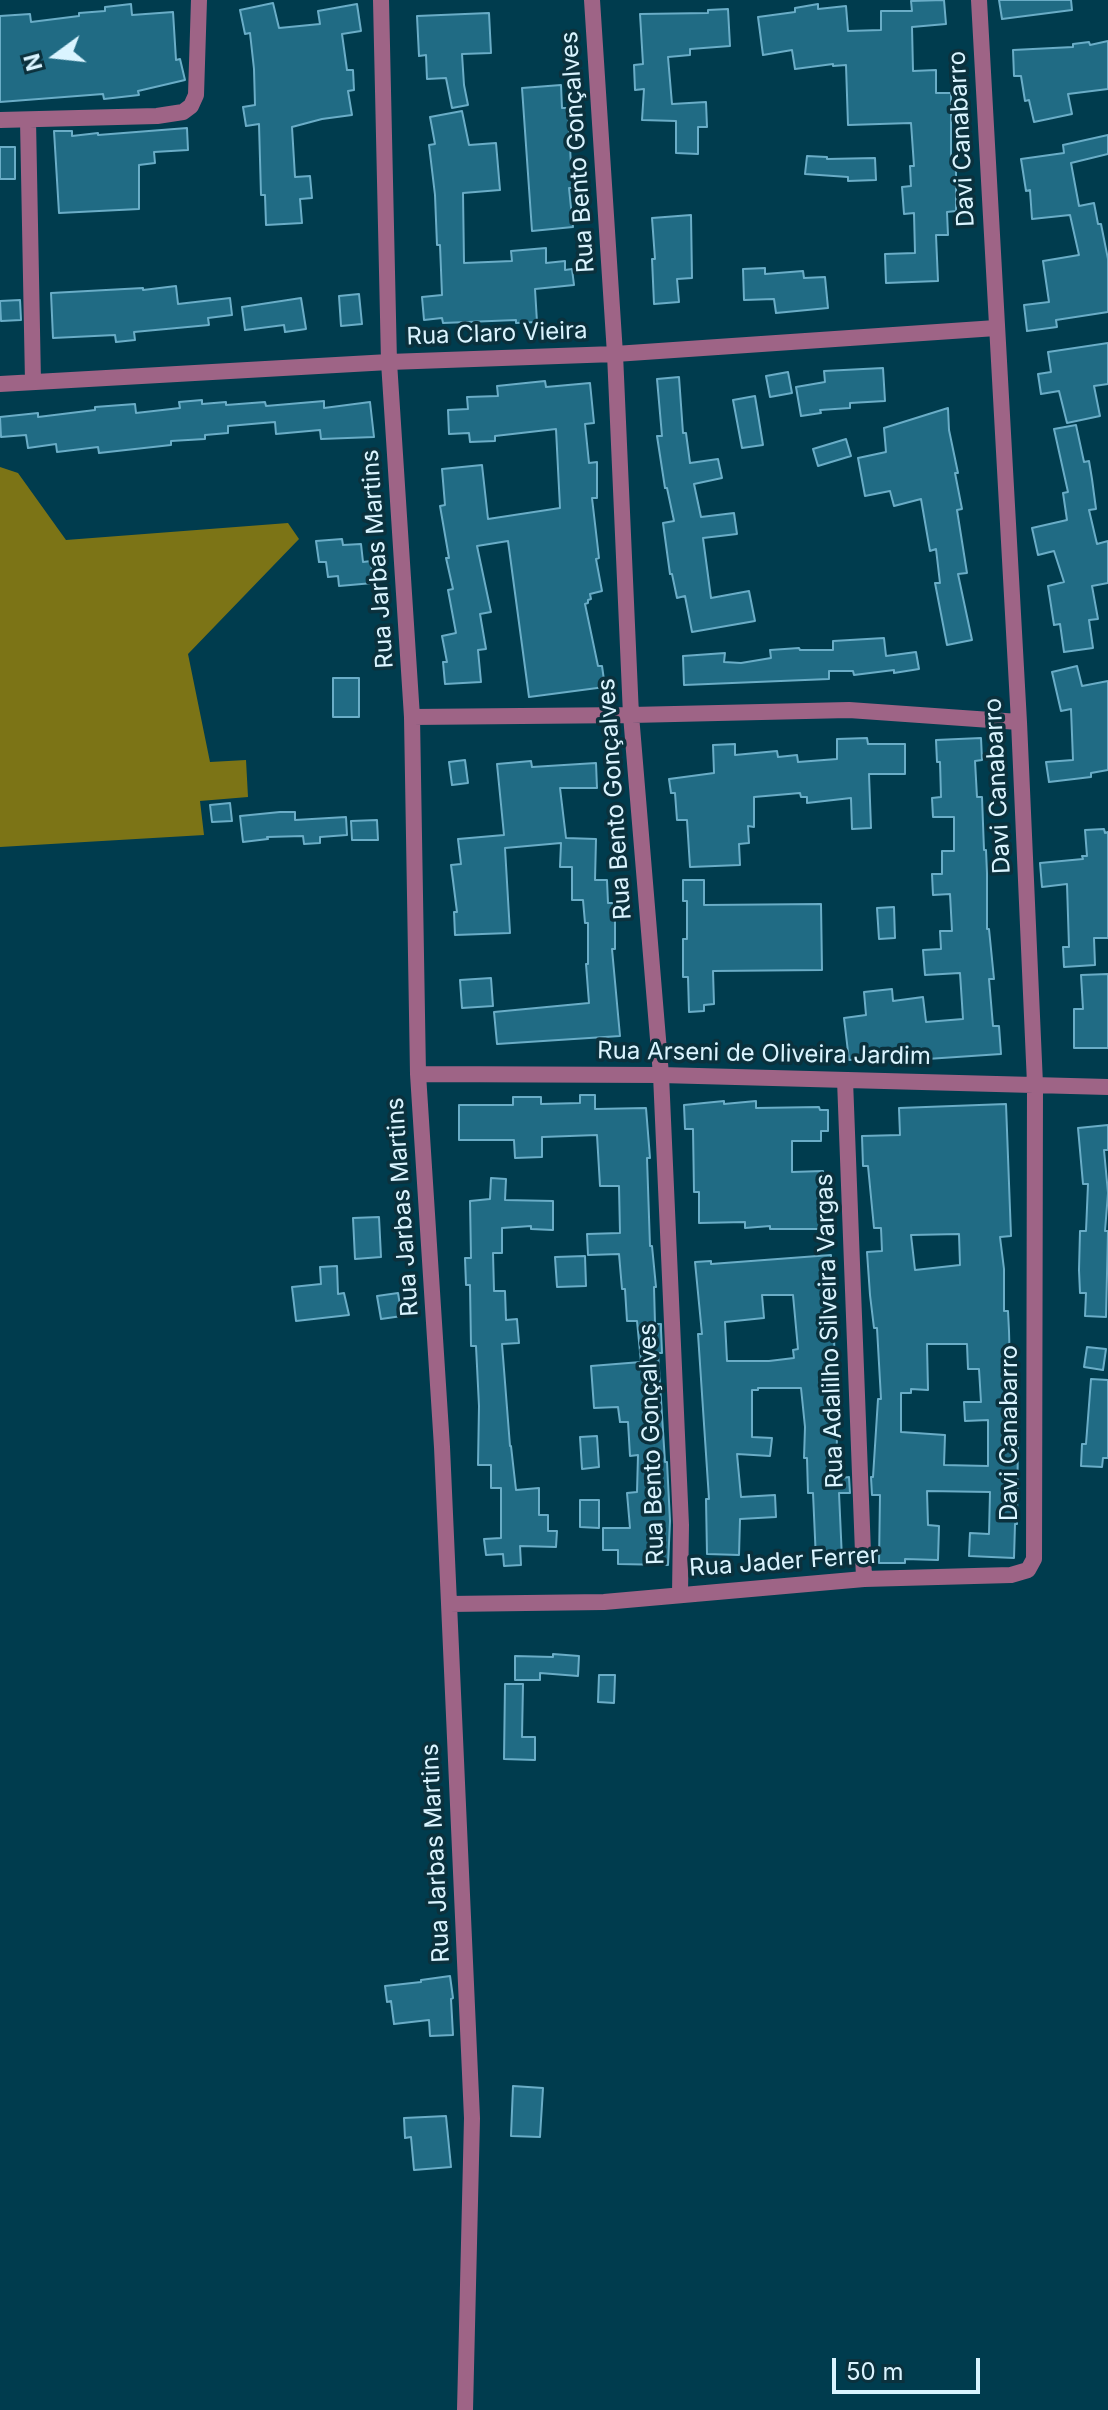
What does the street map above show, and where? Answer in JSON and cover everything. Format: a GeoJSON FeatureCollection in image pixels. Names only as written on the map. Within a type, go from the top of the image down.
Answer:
{"type":"FeatureCollection","features":[{"type":"Feature","properties":{"kind":"street"},"geometry":{"type":"LineString","coordinates":[[0,120],[157,116],[183,112],[191,106],[196,95],[199,0]]}},
{"type":"Feature","properties":{"kind":"street","name":"Rua Jarbas Martins"},"geometry":{"type":"LineString","coordinates":[[381,0],[389,362],[412,717],[418,1074],[442,1447],[472,2118],[465,2410]]}},
{"type":"Feature","properties":{"kind":"street","name":"Rua Bento Gonçalves"},"geometry":{"type":"LineString","coordinates":[[592,0],[615,354],[631,715],[661,1075],[681,1525],[680,1594]]}},
{"type":"Feature","properties":{"kind":"street","name":"Davi Canabarro"},"geometry":{"type":"LineString","coordinates":[[979,0],[1019,722],[1035,1084],[1034,1559],[1028,1570]]}},
{"type":"Feature","properties":{"kind":"street"},"geometry":{"type":"LineString","coordinates":[[28,120],[33,382]]}},
{"type":"Feature","properties":{"kind":"street","name":"Rua Claro Vieira"},"geometry":{"type":"LineString","coordinates":[[0,384],[389,362],[615,354],[996,328]]}},
{"type":"Feature","properties":{"kind":"street"},"geometry":{"type":"LineString","coordinates":[[412,717],[849,710],[1019,722]]}},
{"type":"Feature","properties":{"kind":"street","name":"Rua Arseni de Oliveira Jardim"},"geometry":{"type":"LineString","coordinates":[[418,1074],[661,1075],[1108,1087]]}},
{"type":"Feature","properties":{"kind":"street","name":"Rua Adalilho Silveira Vargas"},"geometry":{"type":"LineString","coordinates":[[845,1080],[864,1579]]}},
{"type":"Feature","properties":{"kind":"street","name":"Rua Jader Ferrer"},"geometry":{"type":"LineString","coordinates":[[449,1604],[604,1602],[864,1579],[1011,1575],[1028,1570]]}},
{"type":"Feature","properties":{"kind":"shaded area"},"geometry":{"type":"Polygon","coordinates":[[[0,467],[18,473],[66,540],[288,523],[299,539],[188,654],[210,762],[246,760],[248,797],[200,801],[204,835],[0,847],[0,467]]]}},
{"type":"Feature","properties":{"kind":"building"},"geometry":{"type":"Polygon","coordinates":[[[944,0],[946,24],[912,27],[913,71],[936,70],[936,93],[951,93],[951,166],[956,166],[956,211],[947,212],[948,235],[936,235],[938,281],[886,283],[885,254],[915,253],[914,213],[904,214],[902,187],[911,186],[910,166],[914,166],[911,123],[848,125],[846,65],[795,69],[792,50],[763,55],[758,17],[795,12],[795,8],[818,4],[818,9],[846,6],[848,31],[881,30],[881,11],[912,11],[911,1],[944,0]]]}},
{"type":"Feature","properties":{"kind":"building"},"geometry":{"type":"Polygon","coordinates":[[[999,0],[1071,0],[1072,10],[1002,19],[999,0]]]}},
{"type":"Feature","properties":{"kind":"building"},"geometry":{"type":"Polygon","coordinates":[[[273,3],[279,28],[320,24],[318,11],[357,4],[361,31],[342,34],[347,70],[353,70],[354,90],[348,91],[352,115],[292,127],[295,177],[310,176],[312,198],[300,199],[302,223],[266,225],[265,195],[261,195],[259,124],[246,126],[243,107],[255,105],[254,69],[250,33],[245,34],[240,10],[273,3]]]}},
{"type":"Feature","properties":{"kind":"building"},"geometry":{"type":"Polygon","coordinates":[[[131,4],[132,15],[173,12],[176,60],[180,59],[185,80],[138,91],[139,95],[104,99],[103,94],[0,102],[0,16],[30,14],[31,22],[79,16],[79,13],[105,11],[105,7],[131,4]]]}},
{"type":"Feature","properties":{"kind":"building"},"geometry":{"type":"Polygon","coordinates":[[[728,9],[730,46],[690,49],[690,55],[668,57],[672,104],[706,102],[707,127],[698,127],[698,154],[676,153],[676,121],[642,120],[644,89],[635,90],[634,65],[643,64],[640,14],[708,13],[708,10],[728,9]]]}},
{"type":"Feature","properties":{"kind":"building"},"geometry":{"type":"Polygon","coordinates":[[[489,13],[491,53],[462,54],[468,105],[452,108],[446,78],[427,79],[426,55],[419,56],[417,16],[489,13]]]}},
{"type":"Feature","properties":{"kind":"building"},"geometry":{"type":"Polygon","coordinates":[[[1108,41],[1108,89],[1068,94],[1072,114],[1034,122],[1029,100],[1025,101],[1021,76],[1014,76],[1013,50],[1073,47],[1073,44],[1089,42],[1090,45],[1108,41]]]}},
{"type":"Feature","properties":{"kind":"building"},"geometry":{"type":"Polygon","coordinates":[[[561,85],[562,108],[568,108],[571,166],[576,165],[577,188],[569,188],[573,227],[532,231],[522,88],[561,85]]]}},
{"type":"Feature","properties":{"kind":"building"},"geometry":{"type":"Polygon","coordinates":[[[462,111],[469,145],[496,143],[500,190],[463,193],[464,263],[512,261],[511,251],[546,248],[546,263],[565,261],[565,270],[572,269],[574,285],[535,289],[537,322],[443,323],[442,318],[424,320],[422,297],[442,295],[429,145],[435,144],[430,117],[462,111]]]}},
{"type":"Feature","properties":{"kind":"building"},"geometry":{"type":"Polygon","coordinates":[[[187,128],[188,150],[154,152],[155,163],[139,165],[139,209],[59,213],[54,131],[72,131],[72,136],[187,128]]]}},
{"type":"Feature","properties":{"kind":"building"},"geometry":{"type":"Polygon","coordinates":[[[1108,135],[1108,154],[1071,163],[1079,206],[1094,203],[1098,224],[1101,224],[1108,259],[1108,312],[1056,320],[1057,327],[1027,331],[1024,305],[1049,302],[1043,261],[1079,255],[1070,215],[1032,219],[1030,190],[1026,191],[1021,159],[1064,153],[1063,145],[1108,135]]]}},
{"type":"Feature","properties":{"kind":"building"},"geometry":{"type":"Polygon","coordinates":[[[0,147],[15,147],[15,179],[0,179],[0,147]]]}},
{"type":"Feature","properties":{"kind":"building"},"geometry":{"type":"Polygon","coordinates":[[[807,156],[827,159],[875,158],[876,180],[848,181],[848,177],[805,174],[807,156]]]}},
{"type":"Feature","properties":{"kind":"building"},"geometry":{"type":"Polygon","coordinates":[[[691,215],[692,278],[677,279],[679,302],[654,304],[652,218],[691,215]]]}},
{"type":"Feature","properties":{"kind":"building"},"geometry":{"type":"Polygon","coordinates":[[[765,268],[765,274],[803,271],[804,278],[825,277],[828,308],[776,313],[774,299],[744,300],[743,269],[765,268]]]}},
{"type":"Feature","properties":{"kind":"building"},"geometry":{"type":"Polygon","coordinates":[[[176,286],[178,304],[230,298],[232,315],[208,318],[209,325],[134,332],[135,340],[116,342],[115,335],[53,338],[51,293],[176,286]]]}},
{"type":"Feature","properties":{"kind":"building"},"geometry":{"type":"Polygon","coordinates":[[[359,294],[362,324],[341,326],[339,296],[359,294]]]}},
{"type":"Feature","properties":{"kind":"building"},"geometry":{"type":"Polygon","coordinates":[[[301,298],[306,329],[285,332],[284,325],[245,330],[242,307],[301,298]]]}},
{"type":"Feature","properties":{"kind":"building"},"geometry":{"type":"Polygon","coordinates":[[[20,300],[21,320],[1,321],[0,301],[20,300]]]}},
{"type":"Feature","properties":{"kind":"building"},"geometry":{"type":"Polygon","coordinates":[[[1108,343],[1108,384],[1094,386],[1100,416],[1067,423],[1059,391],[1041,394],[1038,374],[1051,372],[1048,352],[1108,343]]]}},
{"type":"Feature","properties":{"kind":"building"},"geometry":{"type":"Polygon","coordinates":[[[883,368],[885,401],[850,403],[850,408],[820,410],[821,413],[801,416],[796,387],[825,382],[824,371],[883,368]]]}},
{"type":"Feature","properties":{"kind":"building"},"geometry":{"type":"Polygon","coordinates":[[[788,372],[792,393],[770,397],[766,376],[788,372]]]}},
{"type":"Feature","properties":{"kind":"building"},"geometry":{"type":"Polygon","coordinates":[[[679,377],[683,433],[686,433],[690,463],[718,459],[722,478],[694,484],[701,517],[734,513],[737,534],[703,538],[711,598],[749,591],[755,621],[692,632],[685,596],[677,598],[670,574],[663,523],[674,521],[657,436],[662,436],[657,379],[679,377]]]}},
{"type":"Feature","properties":{"kind":"building"},"geometry":{"type":"Polygon","coordinates":[[[545,381],[546,387],[590,383],[594,423],[585,424],[589,463],[597,462],[597,498],[592,498],[599,558],[596,559],[602,591],[590,594],[591,599],[585,604],[605,687],[529,697],[508,541],[477,546],[491,612],[480,614],[486,649],[478,650],[481,682],[445,684],[443,662],[447,662],[442,636],[456,633],[448,590],[453,589],[440,506],[445,505],[442,469],[482,465],[488,519],[560,508],[556,429],[495,436],[495,441],[470,442],[469,433],[449,434],[448,410],[468,409],[467,397],[498,396],[497,386],[545,381]]]}},
{"type":"Feature","properties":{"kind":"building"},"geometry":{"type":"Polygon","coordinates":[[[755,396],[763,445],[742,448],[733,400],[755,396]]]}},
{"type":"Feature","properties":{"kind":"building"},"geometry":{"type":"Polygon","coordinates":[[[202,400],[202,404],[265,402],[266,406],[324,401],[324,408],[370,402],[374,437],[321,439],[320,430],[276,434],[275,422],[228,426],[228,433],[205,435],[205,439],[171,441],[171,445],[99,453],[98,447],[57,452],[56,444],[28,448],[26,435],[1,437],[0,417],[38,413],[38,417],[135,404],[136,413],[180,408],[179,402],[202,400]]]}},
{"type":"Feature","properties":{"kind":"building"},"geometry":{"type":"Polygon","coordinates":[[[948,408],[962,509],[957,510],[967,573],[958,574],[972,640],[947,645],[935,583],[940,583],[936,549],[930,551],[921,499],[894,506],[890,491],[865,496],[858,458],[886,452],[884,428],[948,408]]]}},
{"type":"Feature","properties":{"kind":"building"},"geometry":{"type":"Polygon","coordinates":[[[1076,425],[1084,462],[1089,461],[1096,509],[1089,510],[1097,544],[1108,541],[1108,583],[1092,586],[1098,619],[1089,620],[1093,648],[1064,652],[1060,624],[1054,625],[1048,586],[1064,582],[1054,551],[1038,555],[1032,528],[1067,520],[1063,493],[1068,492],[1054,429],[1076,425]]]}},
{"type":"Feature","properties":{"kind":"building"},"geometry":{"type":"Polygon","coordinates":[[[846,439],[851,456],[818,466],[813,449],[846,439]]]}},
{"type":"Feature","properties":{"kind":"building"},"geometry":{"type":"Polygon","coordinates":[[[342,539],[343,545],[361,544],[363,562],[371,561],[373,583],[339,586],[338,576],[328,577],[326,562],[319,562],[316,541],[342,539]]]}},
{"type":"Feature","properties":{"kind":"building"},"geometry":{"type":"Polygon","coordinates":[[[884,638],[886,656],[916,652],[919,669],[854,675],[853,671],[829,671],[829,679],[684,685],[683,656],[725,653],[724,662],[741,663],[771,658],[770,650],[833,650],[833,641],[884,638]]]}},
{"type":"Feature","properties":{"kind":"building"},"geometry":{"type":"Polygon","coordinates":[[[1077,666],[1082,686],[1108,681],[1108,770],[1091,773],[1091,777],[1049,782],[1046,762],[1073,760],[1071,709],[1061,711],[1052,672],[1077,666]]]}},
{"type":"Feature","properties":{"kind":"building"},"geometry":{"type":"Polygon","coordinates":[[[333,678],[359,678],[359,717],[333,717],[333,678]]]}},
{"type":"Feature","properties":{"kind":"building"},"geometry":{"type":"Polygon","coordinates":[[[867,738],[868,744],[905,744],[905,774],[869,774],[871,828],[852,829],[851,798],[807,803],[807,797],[801,797],[800,793],[754,797],[754,827],[748,826],[749,843],[739,844],[740,865],[690,867],[687,820],[677,820],[675,793],[671,793],[669,779],[714,773],[713,745],[735,744],[735,755],[777,751],[778,757],[797,755],[798,762],[837,759],[837,739],[867,738]]]}},
{"type":"Feature","properties":{"kind":"building"},"geometry":{"type":"Polygon","coordinates":[[[981,738],[982,760],[975,761],[977,797],[982,797],[986,850],[987,929],[994,979],[989,979],[993,1026],[999,1026],[1001,1054],[900,1064],[899,1054],[849,1060],[844,1018],[866,1015],[864,992],[892,989],[893,1001],[923,997],[926,1022],[963,1019],[960,973],[925,975],[923,950],[941,949],[940,931],[952,931],[950,894],[933,895],[932,874],[942,874],[942,851],[954,851],[954,817],[933,817],[932,798],[941,797],[936,740],[981,738]]]}},
{"type":"Feature","properties":{"kind":"building"},"geometry":{"type":"Polygon","coordinates":[[[465,760],[468,783],[452,785],[449,762],[465,760]]]}},
{"type":"Feature","properties":{"kind":"building"},"geometry":{"type":"Polygon","coordinates":[[[531,761],[532,767],[596,763],[597,788],[560,788],[566,838],[596,839],[595,880],[607,880],[608,903],[615,903],[615,949],[612,949],[620,1036],[497,1044],[494,1012],[589,1003],[586,964],[588,923],[585,923],[583,900],[572,900],[572,867],[560,867],[561,843],[505,848],[510,933],[455,935],[454,912],[457,912],[451,865],[461,864],[458,839],[504,835],[497,764],[531,761]]]}},
{"type":"Feature","properties":{"kind":"building"},"geometry":{"type":"Polygon","coordinates":[[[230,803],[232,821],[212,822],[210,805],[230,803]]]}},
{"type":"Feature","properties":{"kind":"building"},"geometry":{"type":"Polygon","coordinates":[[[295,812],[295,820],[346,817],[347,835],[320,837],[320,843],[304,844],[303,836],[267,837],[243,842],[240,816],[295,812]]]}},
{"type":"Feature","properties":{"kind":"building"},"geometry":{"type":"Polygon","coordinates":[[[377,820],[378,840],[352,840],[351,821],[377,820]]]}},
{"type":"Feature","properties":{"kind":"building"},"geometry":{"type":"Polygon","coordinates":[[[1104,829],[1105,833],[1108,832],[1108,938],[1094,938],[1095,965],[1064,967],[1063,947],[1069,947],[1067,884],[1042,887],[1040,863],[1083,859],[1082,856],[1087,856],[1085,830],[1104,829]]]}},
{"type":"Feature","properties":{"kind":"building"},"geometry":{"type":"Polygon","coordinates":[[[683,880],[704,880],[704,905],[821,904],[822,970],[713,971],[714,1004],[704,1005],[704,1011],[689,1012],[688,977],[683,977],[687,901],[683,901],[683,880]]]}},
{"type":"Feature","properties":{"kind":"building"},"geometry":{"type":"Polygon","coordinates":[[[894,907],[895,938],[879,939],[877,908],[894,907]]]}},
{"type":"Feature","properties":{"kind":"building"},"geometry":{"type":"Polygon","coordinates":[[[1108,974],[1108,1048],[1074,1048],[1074,1009],[1083,1009],[1081,975],[1108,974]]]}},
{"type":"Feature","properties":{"kind":"building"},"geometry":{"type":"Polygon","coordinates":[[[491,978],[493,1006],[462,1008],[460,980],[491,978]]]}},
{"type":"Feature","properties":{"kind":"building"},"geometry":{"type":"Polygon","coordinates":[[[580,1095],[595,1095],[595,1109],[646,1108],[650,1158],[647,1158],[650,1246],[656,1287],[655,1324],[661,1324],[662,1353],[658,1353],[670,1521],[668,1565],[618,1564],[618,1550],[603,1550],[603,1528],[630,1528],[627,1493],[637,1492],[638,1455],[630,1456],[628,1422],[620,1422],[618,1407],[594,1408],[591,1366],[641,1362],[637,1321],[627,1321],[619,1254],[588,1255],[587,1234],[620,1233],[619,1186],[600,1186],[597,1135],[542,1137],[542,1157],[515,1158],[514,1140],[459,1140],[459,1105],[513,1105],[513,1097],[541,1097],[541,1104],[580,1103],[580,1095]]]}},
{"type":"Feature","properties":{"kind":"building"},"geometry":{"type":"Polygon","coordinates":[[[724,1101],[724,1104],[756,1101],[756,1108],[819,1107],[820,1110],[828,1110],[828,1131],[821,1131],[821,1141],[792,1141],[792,1172],[823,1171],[827,1229],[745,1228],[745,1222],[699,1223],[699,1192],[694,1192],[693,1129],[685,1129],[684,1105],[724,1101]]]}},
{"type":"Feature","properties":{"kind":"building"},"geometry":{"type":"Polygon","coordinates":[[[1006,1104],[1011,1236],[1000,1237],[1004,1311],[1008,1311],[1010,1435],[1018,1435],[1014,1558],[969,1556],[970,1533],[989,1534],[990,1492],[927,1491],[928,1525],[939,1526],[938,1560],[905,1559],[905,1563],[879,1563],[880,1495],[872,1495],[871,1477],[878,1399],[881,1399],[877,1328],[874,1328],[867,1252],[882,1251],[881,1228],[874,1228],[868,1166],[863,1166],[862,1136],[900,1135],[899,1108],[1006,1104]],[[959,1234],[911,1235],[915,1270],[960,1265],[959,1234]],[[927,1344],[928,1390],[911,1389],[911,1393],[901,1393],[901,1432],[945,1435],[944,1465],[988,1466],[988,1420],[965,1421],[964,1402],[981,1402],[979,1369],[968,1369],[967,1344],[927,1344]]]}},
{"type":"Feature","properties":{"kind":"building"},"geometry":{"type":"Polygon","coordinates":[[[1108,1125],[1108,1150],[1104,1150],[1108,1193],[1106,1317],[1085,1316],[1086,1293],[1080,1293],[1079,1270],[1080,1231],[1086,1231],[1088,1184],[1083,1184],[1078,1128],[1108,1125]]]}},
{"type":"Feature","properties":{"kind":"building"},"geometry":{"type":"Polygon","coordinates":[[[491,1178],[506,1179],[505,1200],[553,1201],[553,1230],[531,1229],[531,1226],[502,1228],[502,1253],[493,1253],[494,1291],[505,1291],[506,1320],[517,1319],[519,1343],[502,1344],[516,1490],[539,1488],[539,1515],[548,1515],[548,1531],[557,1531],[556,1547],[520,1546],[521,1565],[504,1566],[503,1554],[486,1555],[484,1539],[501,1538],[501,1488],[491,1488],[491,1465],[478,1465],[476,1346],[471,1346],[470,1285],[466,1285],[465,1258],[471,1258],[470,1201],[490,1199],[491,1178]]]}},
{"type":"Feature","properties":{"kind":"building"},"geometry":{"type":"Polygon","coordinates":[[[379,1217],[381,1257],[355,1259],[353,1218],[379,1217]]]}},
{"type":"Feature","properties":{"kind":"building"},"geometry":{"type":"Polygon","coordinates":[[[831,1255],[831,1295],[828,1295],[831,1335],[834,1335],[835,1376],[841,1376],[841,1392],[833,1392],[836,1468],[842,1468],[842,1478],[849,1477],[850,1493],[839,1493],[842,1559],[816,1560],[813,1493],[808,1493],[807,1458],[804,1458],[801,1388],[752,1390],[752,1437],[772,1438],[770,1456],[737,1454],[741,1497],[775,1495],[776,1517],[740,1519],[739,1555],[707,1554],[706,1499],[709,1499],[698,1334],[702,1334],[695,1262],[711,1261],[711,1264],[831,1255]],[[762,1295],[764,1318],[725,1322],[727,1361],[794,1358],[793,1350],[798,1349],[793,1295],[762,1295]]]}},
{"type":"Feature","properties":{"kind":"building"},"geometry":{"type":"Polygon","coordinates":[[[585,1256],[586,1286],[557,1287],[555,1257],[585,1256]]]}},
{"type":"Feature","properties":{"kind":"building"},"geometry":{"type":"Polygon","coordinates":[[[337,1266],[338,1294],[344,1293],[349,1315],[296,1321],[292,1287],[321,1284],[320,1267],[337,1266]]]}},
{"type":"Feature","properties":{"kind":"building"},"geometry":{"type":"Polygon","coordinates":[[[398,1293],[402,1316],[381,1319],[377,1296],[398,1293]]]}},
{"type":"Feature","properties":{"kind":"building"},"geometry":{"type":"Polygon","coordinates":[[[1087,1347],[1106,1349],[1103,1370],[1084,1367],[1087,1347]]]}},
{"type":"Feature","properties":{"kind":"building"},"geometry":{"type":"Polygon","coordinates":[[[1091,1379],[1108,1380],[1108,1458],[1103,1458],[1102,1467],[1081,1466],[1082,1444],[1086,1444],[1091,1379]]]}},
{"type":"Feature","properties":{"kind":"building"},"geometry":{"type":"Polygon","coordinates":[[[597,1436],[599,1467],[582,1469],[580,1437],[597,1436]]]}},
{"type":"Feature","properties":{"kind":"building"},"geometry":{"type":"Polygon","coordinates":[[[580,1500],[599,1500],[599,1528],[580,1527],[580,1500]]]}},
{"type":"Feature","properties":{"kind":"building"},"geometry":{"type":"Polygon","coordinates":[[[553,1654],[579,1656],[578,1676],[540,1673],[540,1680],[515,1680],[515,1656],[553,1657],[553,1654]]]}},
{"type":"Feature","properties":{"kind":"building"},"geometry":{"type":"Polygon","coordinates":[[[599,1675],[615,1675],[614,1703],[598,1702],[599,1675]]]}},
{"type":"Feature","properties":{"kind":"building"},"geometry":{"type":"Polygon","coordinates":[[[505,1684],[523,1684],[522,1737],[535,1737],[535,1760],[504,1759],[505,1684]]]}},
{"type":"Feature","properties":{"kind":"building"},"geometry":{"type":"Polygon","coordinates":[[[450,1976],[453,2035],[430,2036],[429,2020],[394,2024],[385,1986],[450,1976]]]}},
{"type":"Feature","properties":{"kind":"building"},"geometry":{"type":"Polygon","coordinates":[[[513,2086],[543,2088],[540,2137],[511,2136],[513,2086]]]}},
{"type":"Feature","properties":{"kind":"building"},"geometry":{"type":"Polygon","coordinates":[[[446,2116],[451,2167],[414,2170],[411,2137],[405,2138],[404,2118],[446,2116]]]}}]}
